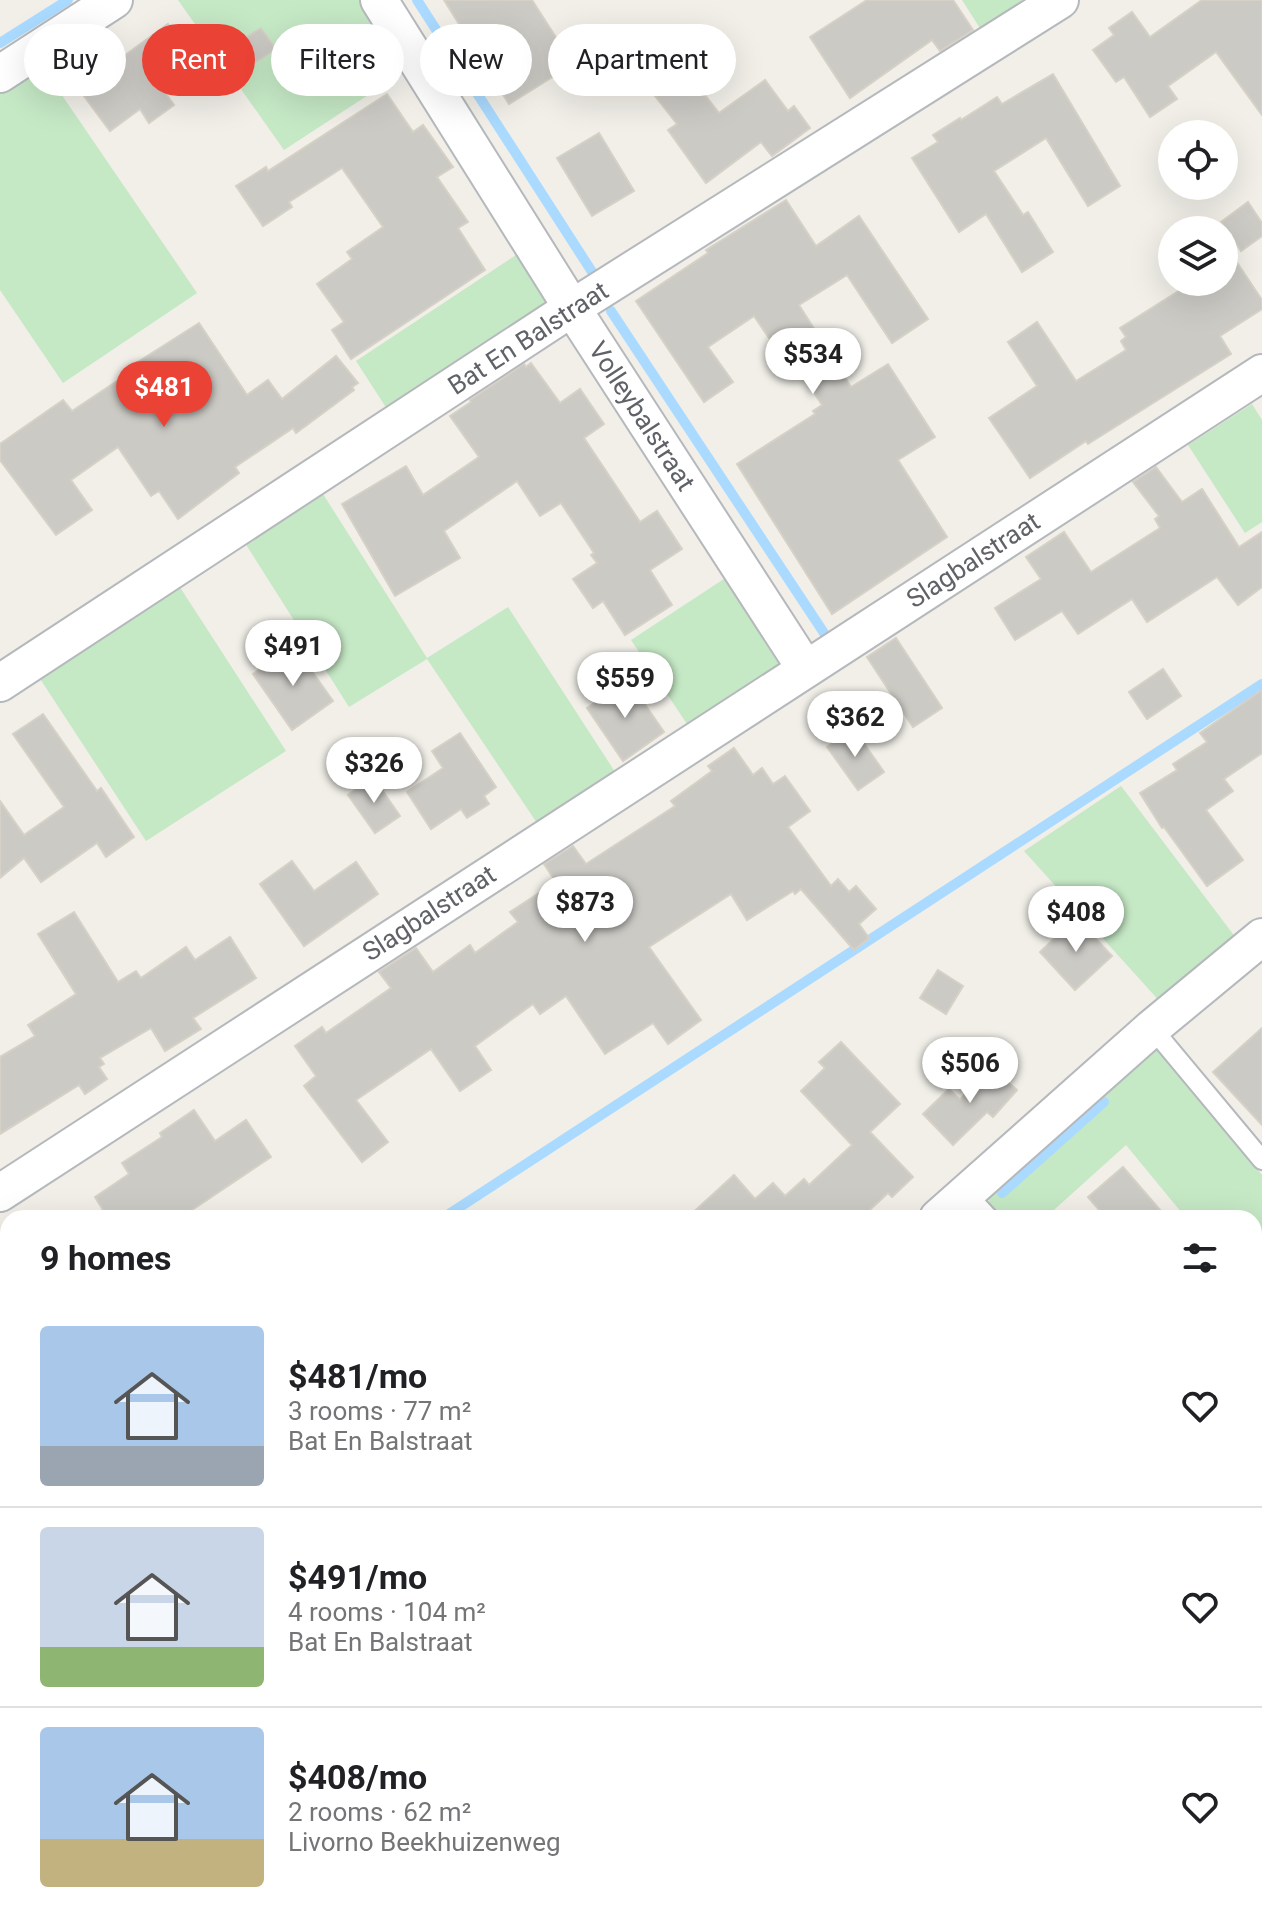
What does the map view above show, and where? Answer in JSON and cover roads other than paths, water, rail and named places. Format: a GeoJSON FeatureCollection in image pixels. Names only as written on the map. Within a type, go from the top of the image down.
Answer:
{"type":"FeatureCollection","features":[{"type":"Feature","properties":{"kind":"street"},"geometry":{"type":"LineString","coordinates":[[0,74],[114,0]]}},
{"type":"Feature","properties":{"kind":"street","name":"Volleybalstraat"},"geometry":{"type":"LineString","coordinates":[[379,0],[572,308],[805,668]]}},
{"type":"Feature","properties":{"kind":"street","name":"Bat En Balstraat"},"geometry":{"type":"LineString","coordinates":[[0,683],[572,308],[1060,0]]}},
{"type":"Feature","properties":{"kind":"street","name":"Slagbalstraat"},"geometry":{"type":"LineString","coordinates":[[0,1193],[1262,373]]}},
{"type":"Feature","properties":{"kind":"street"},"geometry":{"type":"LineString","coordinates":[[977,1205],[1152,1028],[1258,946]]}},
{"type":"Feature","properties":{"kind":"lane"},"geometry":{"type":"LineString","coordinates":[[1152,1028],[1262,1160]]}},
{"type":"Feature","properties":{"kind":"waterway"},"geometry":{"type":"LineString","coordinates":[[0,43],[68,0]]}},
{"type":"Feature","properties":{"kind":"waterway"},"geometry":{"type":"LineString","coordinates":[[417,0],[596,278]]}},
{"type":"Feature","properties":{"kind":"waterway"},"geometry":{"type":"LineString","coordinates":[[611,311],[824,633]]}},
{"type":"Feature","properties":{"kind":"waterway"},"geometry":{"type":"LineString","coordinates":[[455,1210],[1262,684]]}},
{"type":"Feature","properties":{"kind":"waterway"},"geometry":{"type":"LineString","coordinates":[[1002,1193],[1104,1102]]}}]}
